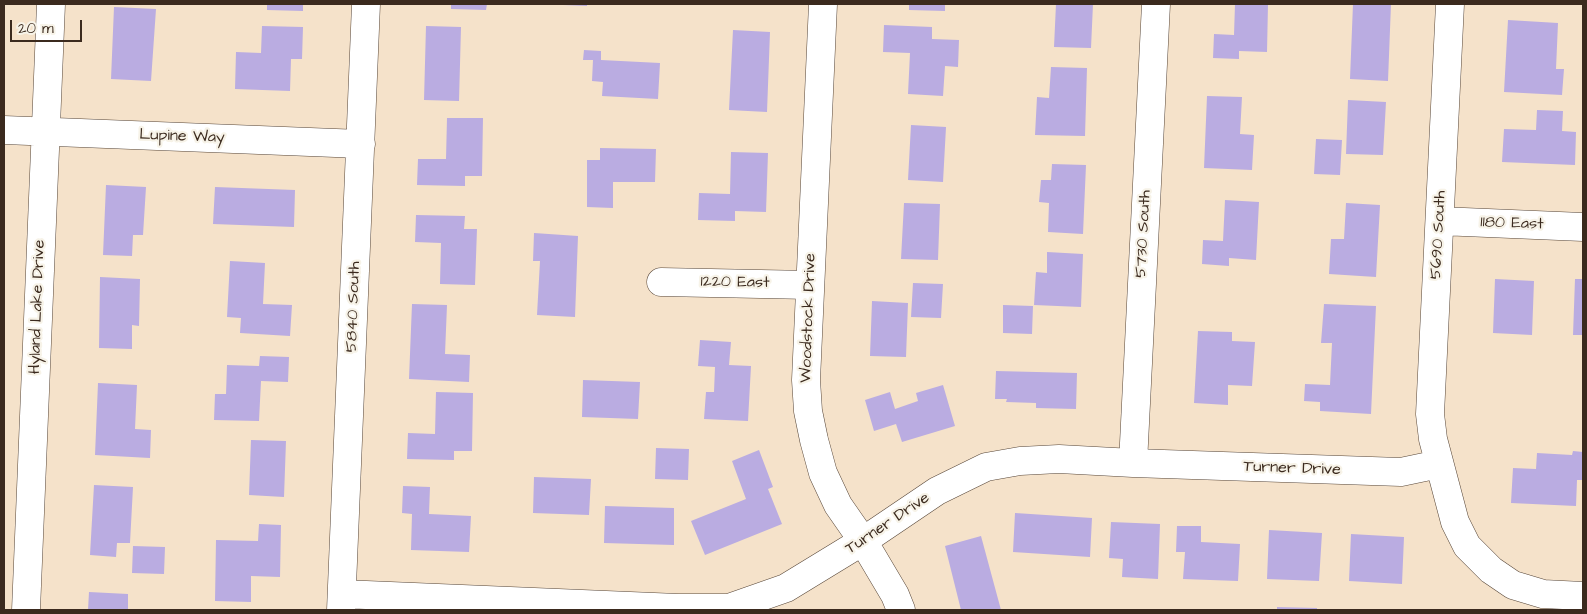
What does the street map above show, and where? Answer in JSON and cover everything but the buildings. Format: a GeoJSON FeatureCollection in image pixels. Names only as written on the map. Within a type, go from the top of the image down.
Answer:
{"type":"FeatureCollection","features":[{"type":"Feature","properties":{"kind":"street","name":"Hyland Lake Drive"},"geometry":{"type":"LineString","coordinates":[[26,610],[51,4]]}},
{"type":"Feature","properties":{"kind":"street","name":"5840 South"},"geometry":{"type":"LineString","coordinates":[[341,602],[366,4]]}},
{"type":"Feature","properties":{"kind":"street","name":"Woodstock Drive"},"geometry":{"type":"LineString","coordinates":[[823,4],[806,380],[808,411],[823,473],[838,504],[863,541],[895,595],[901,610]]}},
{"type":"Feature","properties":{"kind":"street","name":"5730 South"},"geometry":{"type":"LineString","coordinates":[[1133,463],[1156,4]]}},
{"type":"Feature","properties":{"kind":"street","name":"5690 South"},"geometry":{"type":"LineString","coordinates":[[1450,4],[1430,414],[1433,439],[1455,522],[1467,546],[1491,570],[1513,586],[1542,594],[1583,596]]}},
{"type":"Feature","properties":{"kind":"street","name":"Lupine Way"},"geometry":{"type":"LineString","coordinates":[[4,130],[360,144]]}},
{"type":"Feature","properties":{"kind":"street","name":"1180 East"},"geometry":{"type":"LineString","coordinates":[[1440,221],[1583,228]]}},
{"type":"Feature","properties":{"kind":"street","name":"1220 East"},"geometry":{"type":"LineString","coordinates":[[660,282],[810,285]]}},
{"type":"Feature","properties":{"kind":"street","name":"Turner Drive"},"geometry":{"type":"LineString","coordinates":[[341,602],[729,608],[786,588],[863,541],[936,491],[986,467],[1020,461],[1059,459],[1402,472],[1439,464]]}}]}
